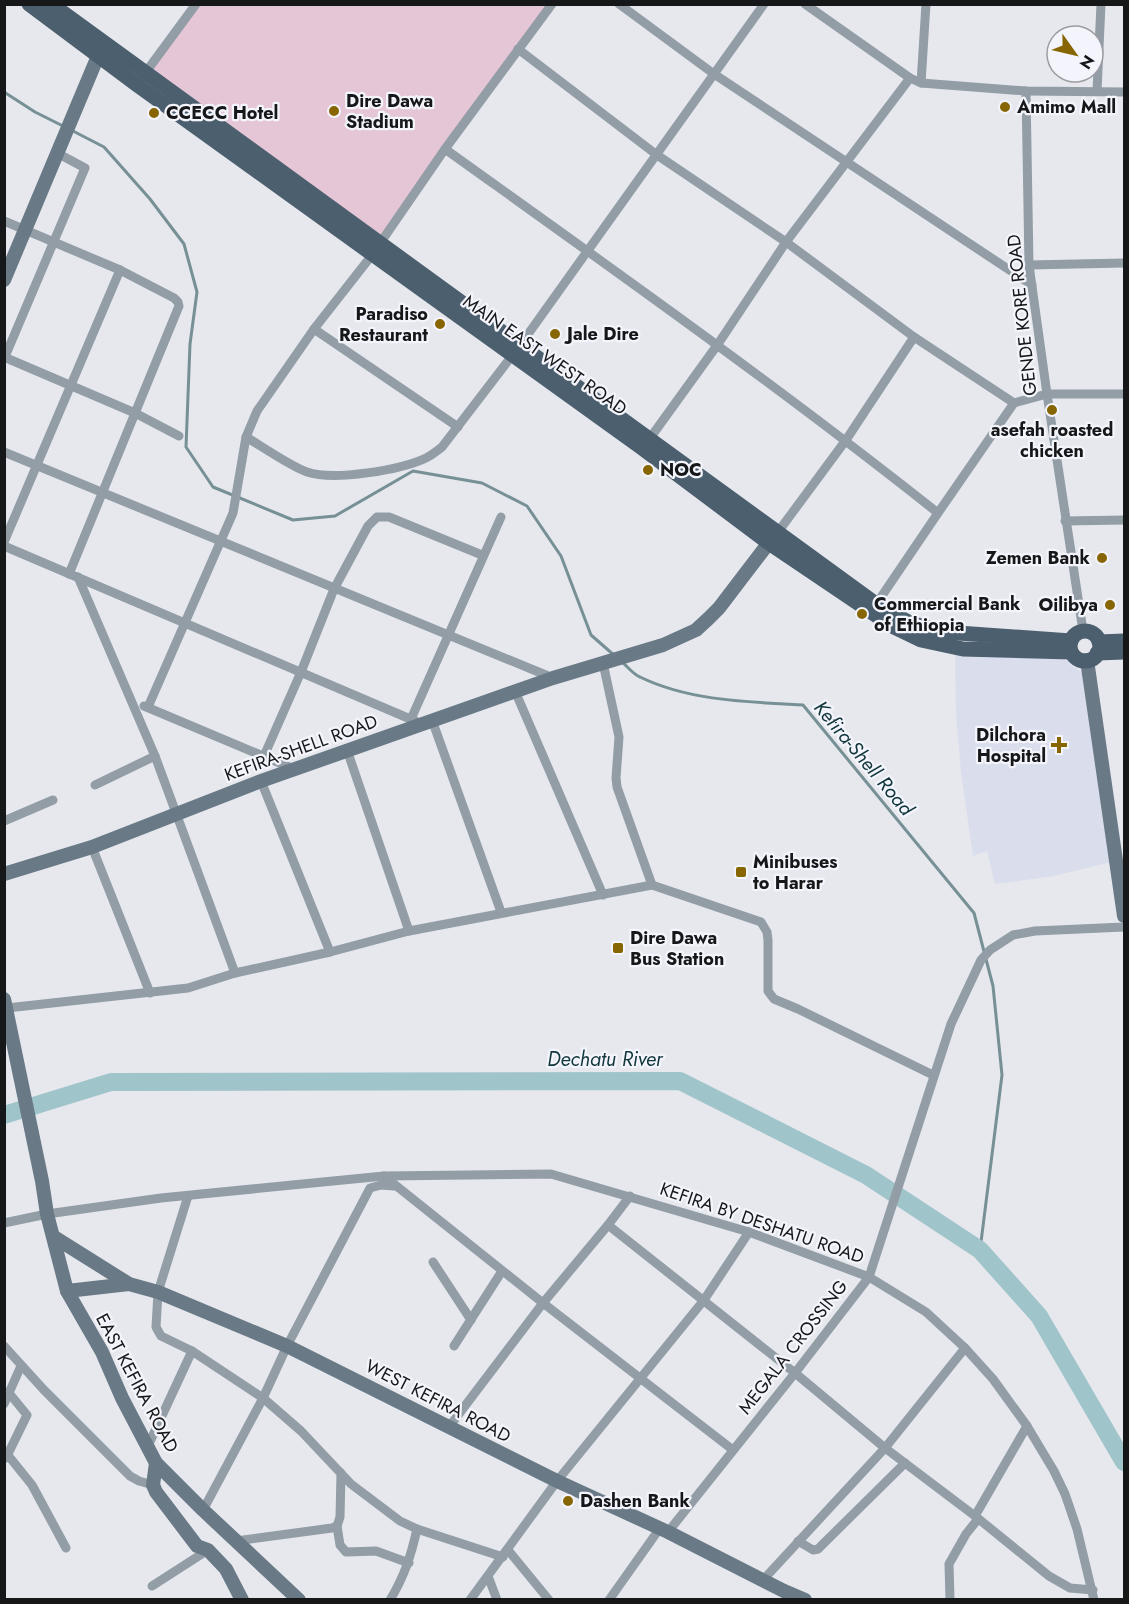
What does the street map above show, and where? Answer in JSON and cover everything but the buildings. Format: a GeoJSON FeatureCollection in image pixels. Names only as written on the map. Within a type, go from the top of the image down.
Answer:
{"type":"FeatureCollection","features":[{"type":"Feature","properties":{"kind":"main road","name":"MAIN EAST WEST ROAD"},"geometry":{"type":"LineString","coordinates":[[29,4],[102,51],[646,443],[773,538],[874,608],[910,623],[944,632],[1020,644],[1071,647]]}},
{"type":"Feature","properties":{"kind":"main road","name":"MAIN EAST WEST ROAD"},"geometry":{"type":"LineString","coordinates":[[51,4],[102,51]]}},
{"type":"Feature","properties":{"kind":"main road"},"geometry":{"type":"LineString","coordinates":[[4,279],[102,51]]}},
{"type":"Feature","properties":{"kind":"main road","name":"KEFIRA-SHELL ROAD"},"geometry":{"type":"LineString","coordinates":[[4,874],[92,847],[175,813],[422,721],[663,645],[696,630],[719,608],[773,538]]}},
{"type":"Feature","properties":{"kind":"main road"},"geometry":{"type":"LineString","coordinates":[[1125,641],[1094,652],[1078,659],[1071,647],[1075,634],[1083,631],[1095,635],[1094,652],[1125,916]]}},
{"type":"Feature","properties":{"kind":"main road"},"geometry":{"type":"LineString","coordinates":[[1094,652],[1125,652]]}},
{"type":"Feature","properties":{"kind":"main road"},"geometry":{"type":"LineString","coordinates":[[5,1004],[9,1044],[54,1237]]}},
{"type":"Feature","properties":{"kind":"main road","name":"WEST KEFIRA ROAD"},"geometry":{"type":"LineString","coordinates":[[54,1237],[129,1284],[158,1292],[287,1346],[557,1481],[664,1530],[763,1580],[783,1595],[806,1599]]}},
{"type":"Feature","properties":{"kind":"main road","name":"EAST KEFIRA ROAD"},"geometry":{"type":"LineString","coordinates":[[54,1237],[67,1291],[102,1352],[156,1463],[299,1599]]}},
{"type":"Feature","properties":{"kind":"main road"},"geometry":{"type":"LineString","coordinates":[[67,1291],[129,1284]]}},
{"type":"Feature","properties":{"kind":"main road"},"geometry":{"type":"LineString","coordinates":[[156,1463],[153,1485],[156,1492],[197,1546],[208,1550],[226,1569],[241,1599]]}},
{"type":"Feature","properties":{"kind":"street"},"geometry":{"type":"LineString","coordinates":[[140,79],[196,4]]}},
{"type":"Feature","properties":{"kind":"street"},"geometry":{"type":"LineString","coordinates":[[148,707],[233,513],[246,437],[257,411],[314,329],[376,249],[445,149],[552,4]]}},
{"type":"Feature","properties":{"kind":"street"},"geometry":{"type":"LineString","coordinates":[[619,4],[714,74],[1032,285]]}},
{"type":"Feature","properties":{"kind":"street"},"geometry":{"type":"LineString","coordinates":[[246,437],[308,472],[352,474],[395,469],[427,458],[442,447],[588,251],[764,4]]}},
{"type":"Feature","properties":{"kind":"street"},"geometry":{"type":"LineString","coordinates":[[805,4],[910,78],[921,83],[1026,92],[1125,92]]}},
{"type":"Feature","properties":{"kind":"street"},"geometry":{"type":"LineString","coordinates":[[921,83],[926,4]]}},
{"type":"Feature","properties":{"kind":"street"},"geometry":{"type":"LineString","coordinates":[[1097,92],[1101,4]]}},
{"type":"Feature","properties":{"kind":"street"},"geometry":{"type":"LineString","coordinates":[[518,50],[657,155],[786,242],[914,337],[1014,403]]}},
{"type":"Feature","properties":{"kind":"street"},"geometry":{"type":"LineString","coordinates":[[646,443],[718,344],[786,242],[910,78]]}},
{"type":"Feature","properties":{"kind":"street","name":"GENDE KORE ROAD"},"geometry":{"type":"LineString","coordinates":[[1026,92],[1029,265],[1083,631]]}},
{"type":"Feature","properties":{"kind":"street"},"geometry":{"type":"LineString","coordinates":[[445,149],[718,344],[939,513]]}},
{"type":"Feature","properties":{"kind":"street"},"geometry":{"type":"LineString","coordinates":[[57,153],[85,168],[5,358],[135,414],[179,436]]}},
{"type":"Feature","properties":{"kind":"street"},"geometry":{"type":"LineString","coordinates":[[4,221],[120,270],[178,302],[102,492],[74,575],[155,756],[235,974]]}},
{"type":"Feature","properties":{"kind":"street"},"geometry":{"type":"LineString","coordinates":[[1029,265],[1125,263]]}},
{"type":"Feature","properties":{"kind":"street"},"geometry":{"type":"LineString","coordinates":[[4,542],[120,270]]}},
{"type":"Feature","properties":{"kind":"street"},"geometry":{"type":"LineString","coordinates":[[314,329],[458,427]]}},
{"type":"Feature","properties":{"kind":"street"},"geometry":{"type":"LineString","coordinates":[[773,538],[846,440],[914,337]]}},
{"type":"Feature","properties":{"kind":"street"},"geometry":{"type":"LineString","coordinates":[[874,608],[1014,403],[1047,394],[1125,394]]}},
{"type":"Feature","properties":{"kind":"street"},"geometry":{"type":"LineString","coordinates":[[4,452],[553,678]]}},
{"type":"Feature","properties":{"kind":"street"},"geometry":{"type":"LineString","coordinates":[[264,756],[302,672],[334,589],[368,526],[377,517],[389,517],[482,555]]}},
{"type":"Feature","properties":{"kind":"street"},"geometry":{"type":"LineString","coordinates":[[501,517],[482,555],[449,636],[422,721],[501,912]]}},
{"type":"Feature","properties":{"kind":"street"},"geometry":{"type":"LineString","coordinates":[[1065,520],[1125,520]]}},
{"type":"Feature","properties":{"kind":"street"},"geometry":{"type":"LineString","coordinates":[[4,546],[422,721]]}},
{"type":"Feature","properties":{"kind":"street"},"geometry":{"type":"LineString","coordinates":[[607,662],[619,737],[617,787],[652,885]]}},
{"type":"Feature","properties":{"kind":"street"},"geometry":{"type":"LineString","coordinates":[[515,691],[603,895]]}},
{"type":"Feature","properties":{"kind":"street"},"geometry":{"type":"LineString","coordinates":[[131,700],[294,769]]}},
{"type":"Feature","properties":{"kind":"street"},"geometry":{"type":"LineString","coordinates":[[347,750],[409,931]]}},
{"type":"Feature","properties":{"kind":"street"},"geometry":{"type":"LineString","coordinates":[[95,785],[155,756]]}},
{"type":"Feature","properties":{"kind":"street"},"geometry":{"type":"LineString","coordinates":[[261,781],[330,952]]}},
{"type":"Feature","properties":{"kind":"street"},"geometry":{"type":"LineString","coordinates":[[6,817],[53,800]]}},
{"type":"Feature","properties":{"kind":"street"},"geometry":{"type":"LineString","coordinates":[[92,847],[150,993]]}},
{"type":"Feature","properties":{"kind":"street"},"geometry":{"type":"LineString","coordinates":[[5,1004],[188,988],[235,974],[409,931],[652,885],[761,922],[767,932],[768,940],[768,991],[774,999],[933,1075]]}},
{"type":"Feature","properties":{"kind":"street","name":"MEGALA CROSSING"},"geometry":{"type":"LineString","coordinates":[[609,1599],[664,1530],[733,1450],[869,1277],[951,1024],[981,960],[990,950],[1013,935],[1035,931],[1125,927]]}},
{"type":"Feature","properties":{"kind":"street","name":"KEFIRA BY DESHATU ROAD"},"geometry":{"type":"LineString","coordinates":[[4,1223],[47,1214],[188,1196],[384,1176],[551,1174],[749,1232],[869,1277],[926,1312],[965,1348],[993,1379],[1027,1426],[1054,1471],[1065,1494],[1093,1595]]}},
{"type":"Feature","properties":{"kind":"street"},"geometry":{"type":"LineString","coordinates":[[384,1176],[502,1271],[733,1450]]}},
{"type":"Feature","properties":{"kind":"street"},"geometry":{"type":"LineString","coordinates":[[203,1510],[370,1188],[381,1185],[394,1186]]}},
{"type":"Feature","properties":{"kind":"street"},"geometry":{"type":"LineString","coordinates":[[188,1196],[158,1292],[158,1332],[161,1336],[192,1352],[263,1398],[301,1431],[351,1484],[400,1521],[417,1529],[505,1554],[549,1599]]}},
{"type":"Feature","properties":{"kind":"street"},"geometry":{"type":"LineString","coordinates":[[449,1427],[543,1303],[630,1196]]}},
{"type":"Feature","properties":{"kind":"street"},"geometry":{"type":"LineString","coordinates":[[608,1225],[1048,1576],[1070,1588],[1093,1595]]}},
{"type":"Feature","properties":{"kind":"street"},"geometry":{"type":"LineString","coordinates":[[470,1599],[557,1481],[704,1300],[749,1232]]}},
{"type":"Feature","properties":{"kind":"street"},"geometry":{"type":"LineString","coordinates":[[433,1262],[471,1320]]}},
{"type":"Feature","properties":{"kind":"street"},"geometry":{"type":"LineString","coordinates":[[454,1346],[502,1271]]}},
{"type":"Feature","properties":{"kind":"street"},"geometry":{"type":"LineString","coordinates":[[4,1346],[130,1476],[153,1485]]}},
{"type":"Feature","properties":{"kind":"street"},"geometry":{"type":"LineString","coordinates":[[763,1580],[885,1448],[965,1348]]}},
{"type":"Feature","properties":{"kind":"street"},"geometry":{"type":"LineString","coordinates":[[147,1448],[192,1352]]}},
{"type":"Feature","properties":{"kind":"street"},"geometry":{"type":"LineString","coordinates":[[4,1404],[21,1366]]}},
{"type":"Feature","properties":{"kind":"street"},"geometry":{"type":"LineString","coordinates":[[9,1393],[27,1415],[6,1457],[32,1485],[66,1548]]}},
{"type":"Feature","properties":{"kind":"street"},"geometry":{"type":"LineString","coordinates":[[950,1599],[949,1564],[1027,1426]]}},
{"type":"Feature","properties":{"kind":"street"},"geometry":{"type":"LineString","coordinates":[[798,1541],[813,1550],[818,1549],[905,1463]]}},
{"type":"Feature","properties":{"kind":"street"},"geometry":{"type":"LineString","coordinates":[[340,1473],[340,1517],[337,1526],[340,1545],[346,1552],[376,1551],[409,1563]]}},
{"type":"Feature","properties":{"kind":"street"},"geometry":{"type":"LineString","coordinates":[[236,1541],[337,1526]]}},
{"type":"Feature","properties":{"kind":"street"},"geometry":{"type":"LineString","coordinates":[[390,1599],[409,1563],[417,1529]]}},
{"type":"Feature","properties":{"kind":"street"},"geometry":{"type":"LineString","coordinates":[[152,1586],[208,1550]]}},
{"type":"Feature","properties":{"kind":"street"},"geometry":{"type":"LineString","coordinates":[[488,1576],[497,1599]]}},
{"type":"Feature","properties":{"kind":"shaded area","name":"Dire Dawa Stadium"},"geometry":{"type":"Polygon","coordinates":[[[196,5],[552,5],[380,243],[144,74],[196,5]]]}},
{"type":"Feature","properties":{"kind":"shaded area"},"geometry":{"type":"Polygon","coordinates":[[[955,653],[1068,660],[1070,665],[1082,672],[1111,862],[1054,876],[995,884],[987,851],[973,856],[961,772],[956,713],[955,653]]]}},
{"type":"Feature","properties":{"kind":"waterway","name":"Kefira-Shell Road"},"geometry":{"type":"LineString","coordinates":[[4,92],[35,112],[63,126]]}},
{"type":"Feature","properties":{"kind":"waterway","name":"Kefira-Shell Road"},"geometry":{"type":"LineString","coordinates":[[71,130],[104,147],[150,199],[184,244],[197,292],[190,344],[186,447],[213,487],[293,520],[335,516],[413,471],[482,483],[527,506],[561,556],[591,635],[615,656]]}},
{"type":"Feature","properties":{"kind":"waterway","name":"Kefira-Shell Road"},"geometry":{"type":"LineString","coordinates":[[622,662],[637,676],[659,685],[699,696],[803,705],[974,913],[993,986],[1002,1075],[980,1250]]}},
{"type":"Feature","properties":{"kind":"waterway","name":"Dechatu River"},"geometry":{"type":"LineString","coordinates":[[4,1115],[111,1082],[680,1081],[866,1175],[980,1250],[1039,1316],[1124,1462]]}},
{"type":"Feature","properties":{"kind":"place","name":"Amimo Mall"},"geometry":{"type":"Point","coordinates":[1005,107]}},
{"type":"Feature","properties":{"kind":"place","name":"Dire Dawa Stadium"},"geometry":{"type":"Point","coordinates":[334,111]}},
{"type":"Feature","properties":{"kind":"place","name":"CCECC Hotel"},"geometry":{"type":"Point","coordinates":[154,113]}},
{"type":"Feature","properties":{"kind":"place","name":"Paradiso Restaurant"},"geometry":{"type":"Point","coordinates":[440,324]}},
{"type":"Feature","properties":{"kind":"place","name":"Jale Dire"},"geometry":{"type":"Point","coordinates":[555,334]}},
{"type":"Feature","properties":{"kind":"place","name":"asefah roasted chicken"},"geometry":{"type":"Point","coordinates":[1052,410]}},
{"type":"Feature","properties":{"kind":"place","name":"NOC"},"geometry":{"type":"Point","coordinates":[648,470]}},
{"type":"Feature","properties":{"kind":"place","name":"Zemen Bank"},"geometry":{"type":"Point","coordinates":[1102,558]}},
{"type":"Feature","properties":{"kind":"place","name":"Oilibya"},"geometry":{"type":"Point","coordinates":[1110,605]}},
{"type":"Feature","properties":{"kind":"place","name":"Commercial Bank of Ethiopia"},"geometry":{"type":"Point","coordinates":[862,614]}},
{"type":"Feature","properties":{"kind":"place","name":"Dilchora Hospital"},"geometry":{"type":"Point","coordinates":[1059,745]}},
{"type":"Feature","properties":{"kind":"place","name":"Minibuses to Harar"},"geometry":{"type":"Point","coordinates":[741,872]}},
{"type":"Feature","properties":{"kind":"place","name":"Dire Dawa Bus Station"},"geometry":{"type":"Point","coordinates":[618,948]}},
{"type":"Feature","properties":{"kind":"place","name":"Dashen Bank"},"geometry":{"type":"Point","coordinates":[568,1501]}}]}
